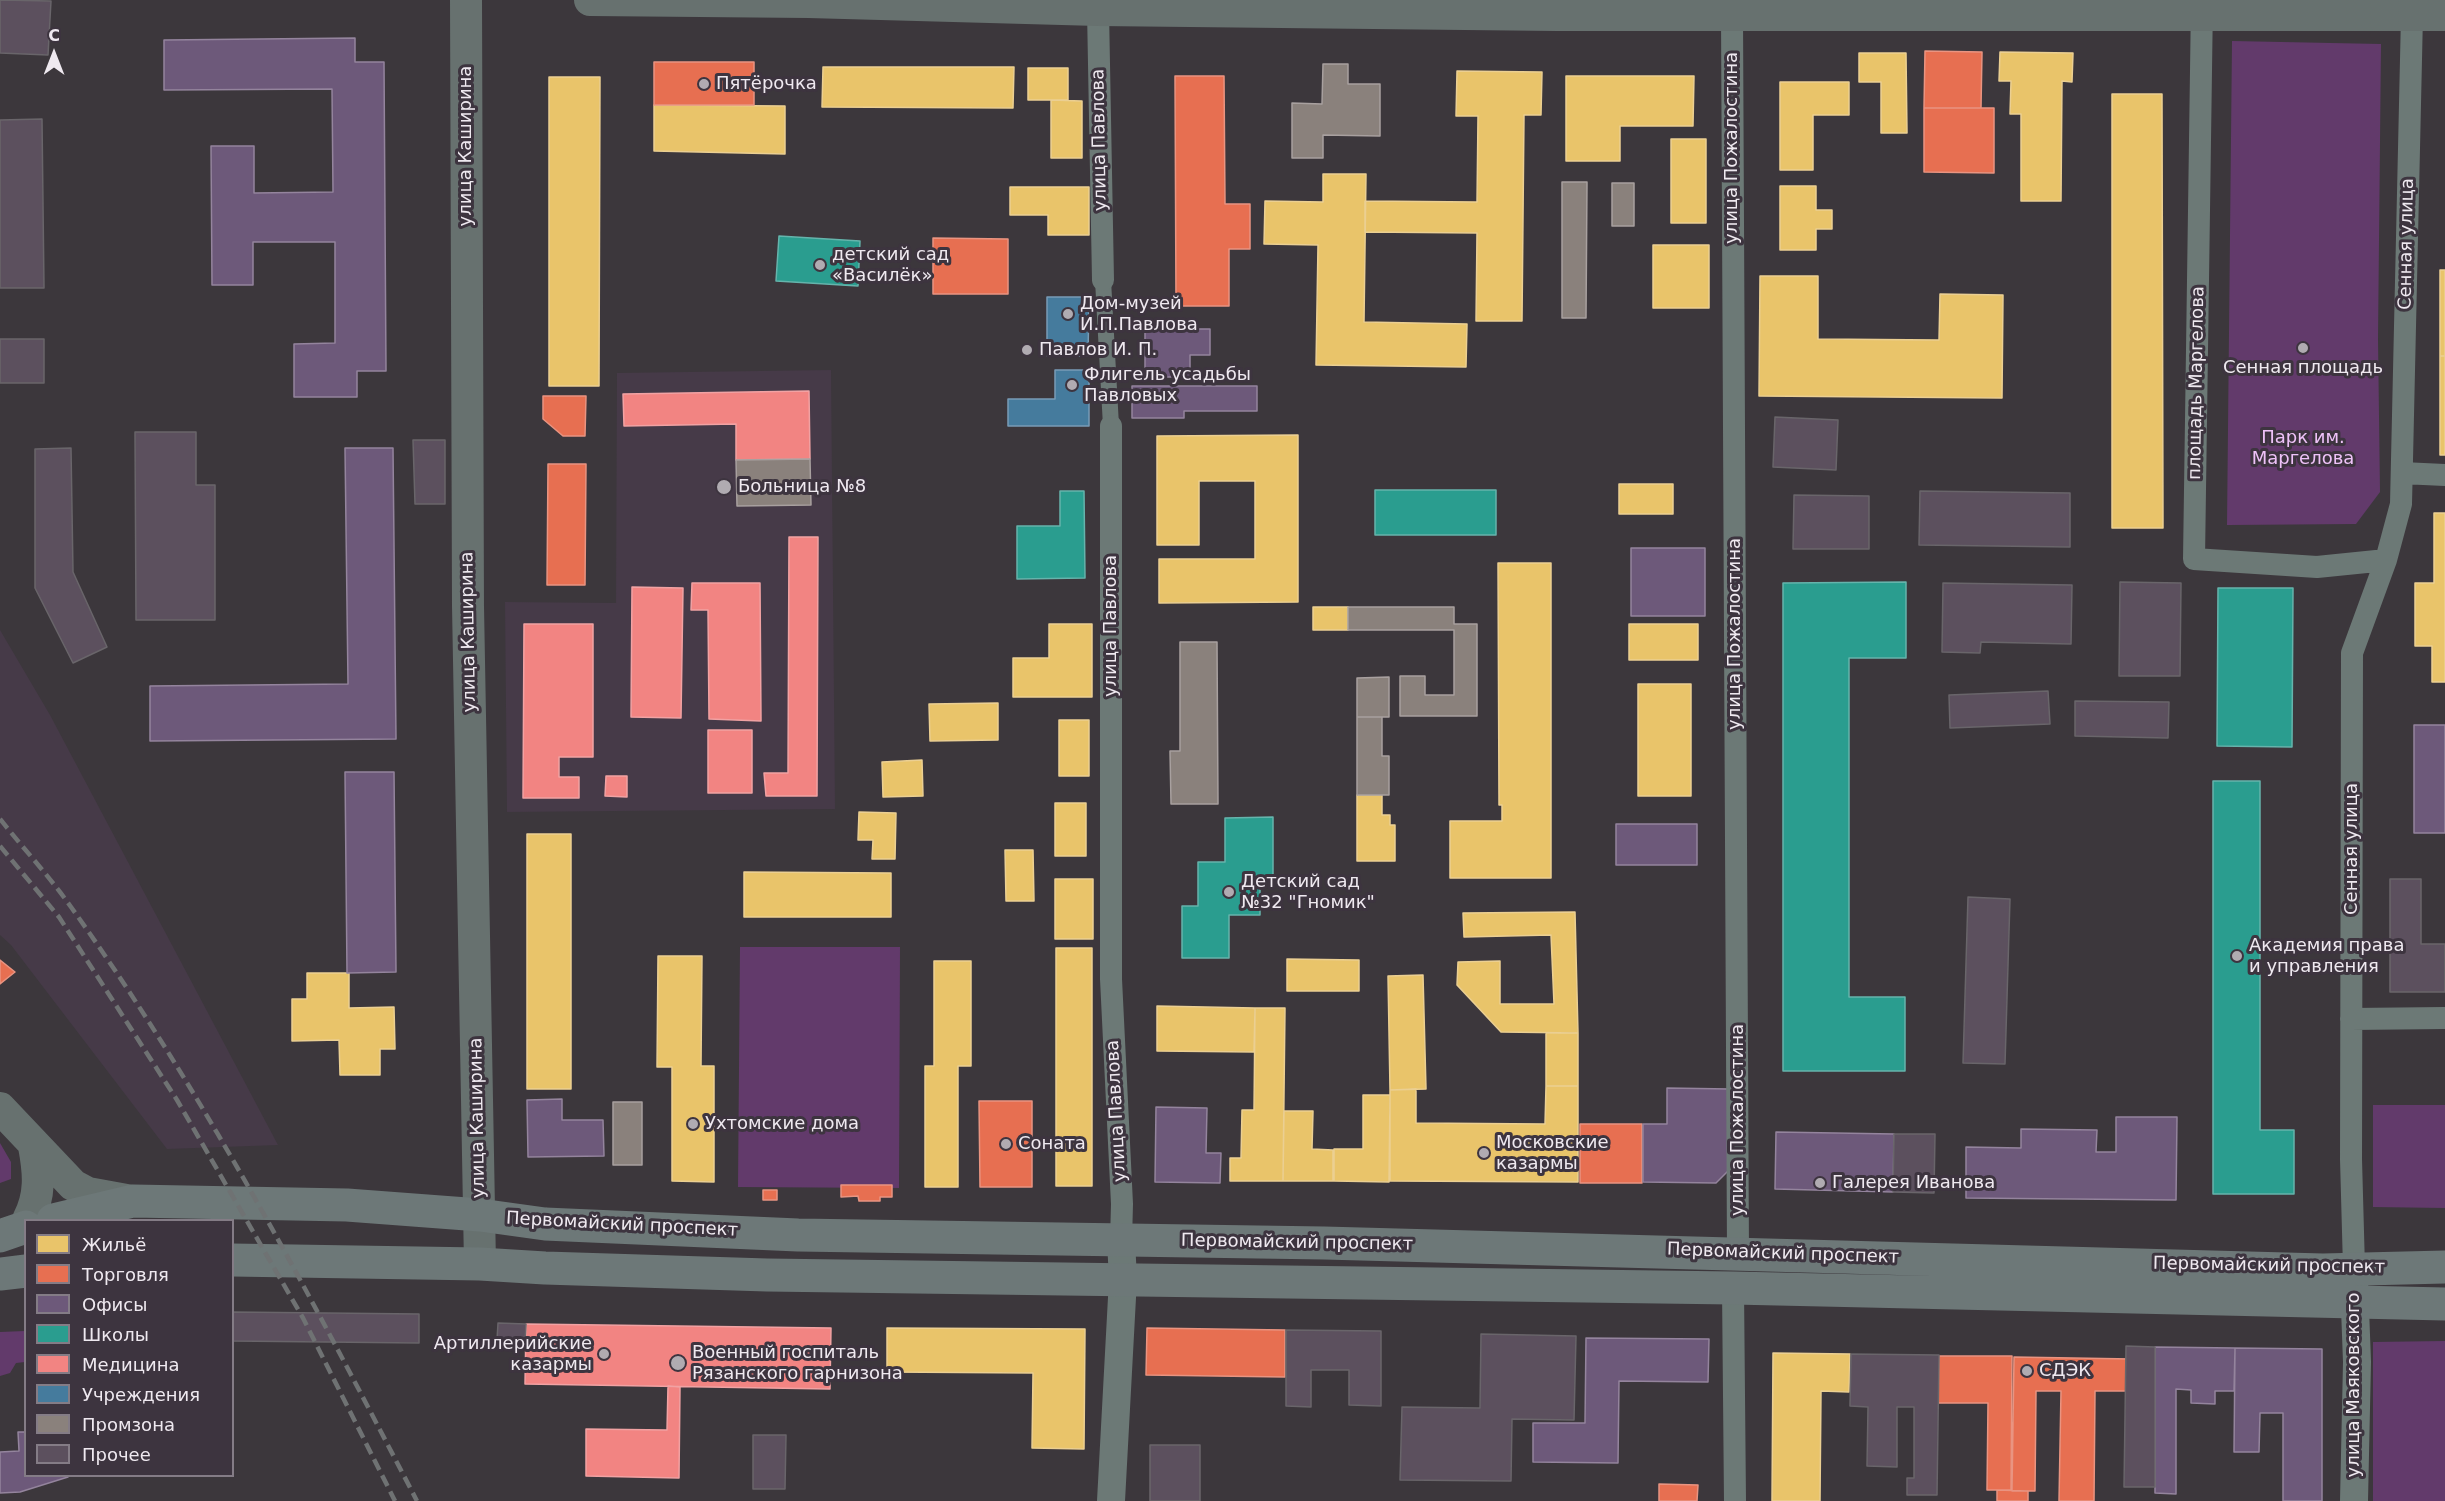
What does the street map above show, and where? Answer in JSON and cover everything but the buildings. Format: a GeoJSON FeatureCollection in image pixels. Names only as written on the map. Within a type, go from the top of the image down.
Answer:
{"type":"FeatureCollection","features":[{"type":"Feature","properties":{"kind":"main road","name":"улица Каширина"},"geometry":{"type":"LineString","coordinates":[[466,0],[468,606],[480,1264]]}},
{"type":"Feature","properties":{"kind":"main road"},"geometry":{"type":"LineString","coordinates":[[590,0],[808,2],[1098,10],[1732,15],[2202,7],[2445,15]]}},
{"type":"Feature","properties":{"kind":"main road"},"geometry":{"type":"LineString","coordinates":[[0,1108],[19,1134],[73,1185],[88,1193],[133,1201]]}},
{"type":"Feature","properties":{"kind":"main road"},"geometry":{"type":"LineString","coordinates":[[19,1134],[39,1185],[29,1219]]}},
{"type":"Feature","properties":{"kind":"main road","name":"Первомайский проспект"},"geometry":{"type":"LineString","coordinates":[[56,1219],[133,1201],[347,1205],[480,1215],[562,1226],[798,1235],[1738,1252],[2308,1270],[2445,1267]]}},
{"type":"Feature","properties":{"kind":"main road"},"geometry":{"type":"LineString","coordinates":[[0,1249],[24,1228]]}},
{"type":"Feature","properties":{"kind":"main road","name":"Первомайский проспект"},"geometry":{"type":"LineString","coordinates":[[234,1260],[480,1264],[545,1269],[767,1275],[1732,1288],[2445,1304]]}},
{"type":"Feature","properties":{"kind":"main road"},"geometry":{"type":"LineString","coordinates":[[0,1274],[24,1271]]}},
{"type":"Feature","properties":{"kind":"street","name":"площадь Маргелова"},"geometry":{"type":"LineString","coordinates":[[2202,7],[2194,560],[2317,567],[2386,560]]}},
{"type":"Feature","properties":{"kind":"street","name":"улица Павлова"},"geometry":{"type":"LineString","coordinates":[[1098,10],[1103,280],[1111,426],[1111,979],[1122,1204],[1121,1241]]}},
{"type":"Feature","properties":{"kind":"street","name":"улица Пожалостина"},"geometry":{"type":"LineString","coordinates":[[1732,15],[1738,1252]]}},
{"type":"Feature","properties":{"kind":"street","name":"Сенная улица"},"geometry":{"type":"LineString","coordinates":[[2354,1268],[2351,1018],[2352,653],[2386,560],[2401,504],[2412,15]]}},
{"type":"Feature","properties":{"kind":"street"},"geometry":{"type":"LineString","coordinates":[[2402,473],[2445,475]]}},
{"type":"Feature","properties":{"kind":"street"},"geometry":{"type":"LineString","coordinates":[[2351,1018],[2445,1018]]}},
{"type":"Feature","properties":{"kind":"street"},"geometry":{"type":"LineString","coordinates":[[1111,1501],[1123,1279],[1121,1241]]}},
{"type":"Feature","properties":{"kind":"street","name":"улица Маяковского"},"geometry":{"type":"LineString","coordinates":[[2354,1268],[2357,1362],[2354,1501]]}},
{"type":"Feature","properties":{"kind":"street"},"geometry":{"type":"LineString","coordinates":[[1732,1288],[1735,1501]]}},
{"type":"Feature","properties":{"kind":"shaded area","name":"Больница №8"},"geometry":{"type":"Polygon","coordinates":[[[831,370],[835,809],[507,812],[505,602],[616,603],[617,373],[831,370]]]}},
{"type":"Feature","properties":{"kind":"shaded area"},"geometry":{"type":"Polygon","coordinates":[[[0,630],[50,715],[278,1145],[167,1149],[11,945],[0,935],[0,630]]]}},
{"type":"Feature","properties":{"kind":"green space","name":"Парк им. Маргелова"},"geometry":{"type":"Polygon","coordinates":[[[2232,41],[2381,44],[2378,339],[2380,492],[2356,524],[2227,525],[2232,41]]]}},
{"type":"Feature","properties":{"kind":"green space"},"geometry":{"type":"Polygon","coordinates":[[[740,947],[900,947],[899,1188],[738,1187],[740,947]]]}},
{"type":"Feature","properties":{"kind":"green space"},"geometry":{"type":"Polygon","coordinates":[[[2373,1105],[2445,1105],[2445,1208],[2373,1207],[2373,1105]]]}},
{"type":"Feature","properties":{"kind":"green space"},"geometry":{"type":"Polygon","coordinates":[[[0,1143],[11,1162],[11,1179],[0,1183],[0,1143]]]}},
{"type":"Feature","properties":{"kind":"green space"},"geometry":{"type":"Polygon","coordinates":[[[24,1331],[24,1362],[16,1363],[10,1373],[0,1376],[0,1332],[24,1331]]]}},
{"type":"Feature","properties":{"kind":"green space"},"geometry":{"type":"Polygon","coordinates":[[[2445,1341],[2445,1501],[2373,1501],[2373,1342],[2445,1341]]]}},
{"type":"Feature","properties":{"kind":"railway"},"geometry":{"type":"LineString","coordinates":[[0,819],[71,907],[167,1050],[296,1273],[417,1501]]}},
{"type":"Feature","properties":{"kind":"railway"},"geometry":{"type":"LineString","coordinates":[[0,846],[59,917],[177,1100],[303,1318],[395,1501]]}},
{"type":"Feature","properties":{"kind":"place","name":"Пятёрочка"},"geometry":{"type":"Point","coordinates":[704,84]}},
{"type":"Feature","properties":{"kind":"place","name":"детский сад «Василёк»"},"geometry":{"type":"Point","coordinates":[820,265]}},
{"type":"Feature","properties":{"kind":"place","name":"Дом-музей И.П.Павлова"},"geometry":{"type":"Point","coordinates":[1068,314]}},
{"type":"Feature","properties":{"kind":"place","name":"Сенная площадь"},"geometry":{"type":"Point","coordinates":[2303,348]}},
{"type":"Feature","properties":{"kind":"place","name":"Павлов И. П."},"geometry":{"type":"Point","coordinates":[1027,350]}},
{"type":"Feature","properties":{"kind":"place","name":"Флигель усадьбы Павловых"},"geometry":{"type":"Point","coordinates":[1072,385]}},
{"type":"Feature","properties":{"kind":"place","name":"Больница №8"},"geometry":{"type":"Point","coordinates":[724,487]}},
{"type":"Feature","properties":{"kind":"place","name":"Детский сад №32 \"Гномик\""},"geometry":{"type":"Point","coordinates":[1229,892]}},
{"type":"Feature","properties":{"kind":"place","name":"Академия права и управления"},"geometry":{"type":"Point","coordinates":[2237,956]}},
{"type":"Feature","properties":{"kind":"place","name":"Ухтомские дома"},"geometry":{"type":"Point","coordinates":[693,1124]}},
{"type":"Feature","properties":{"kind":"place","name":"Соната"},"geometry":{"type":"Point","coordinates":[1006,1144]}},
{"type":"Feature","properties":{"kind":"place","name":"Московские казармы"},"geometry":{"type":"Point","coordinates":[1484,1153]}},
{"type":"Feature","properties":{"kind":"place","name":"Галерея Иванова"},"geometry":{"type":"Point","coordinates":[1820,1183]}},
{"type":"Feature","properties":{"kind":"place","name":"Артиллерийские казармы"},"geometry":{"type":"Point","coordinates":[604,1354]}},
{"type":"Feature","properties":{"kind":"place","name":"Военный госпиталь Рязанского гарнизона"},"geometry":{"type":"Point","coordinates":[678,1363]}},
{"type":"Feature","properties":{"kind":"place","name":"СДЭК"},"geometry":{"type":"Point","coordinates":[2027,1371]}}]}
